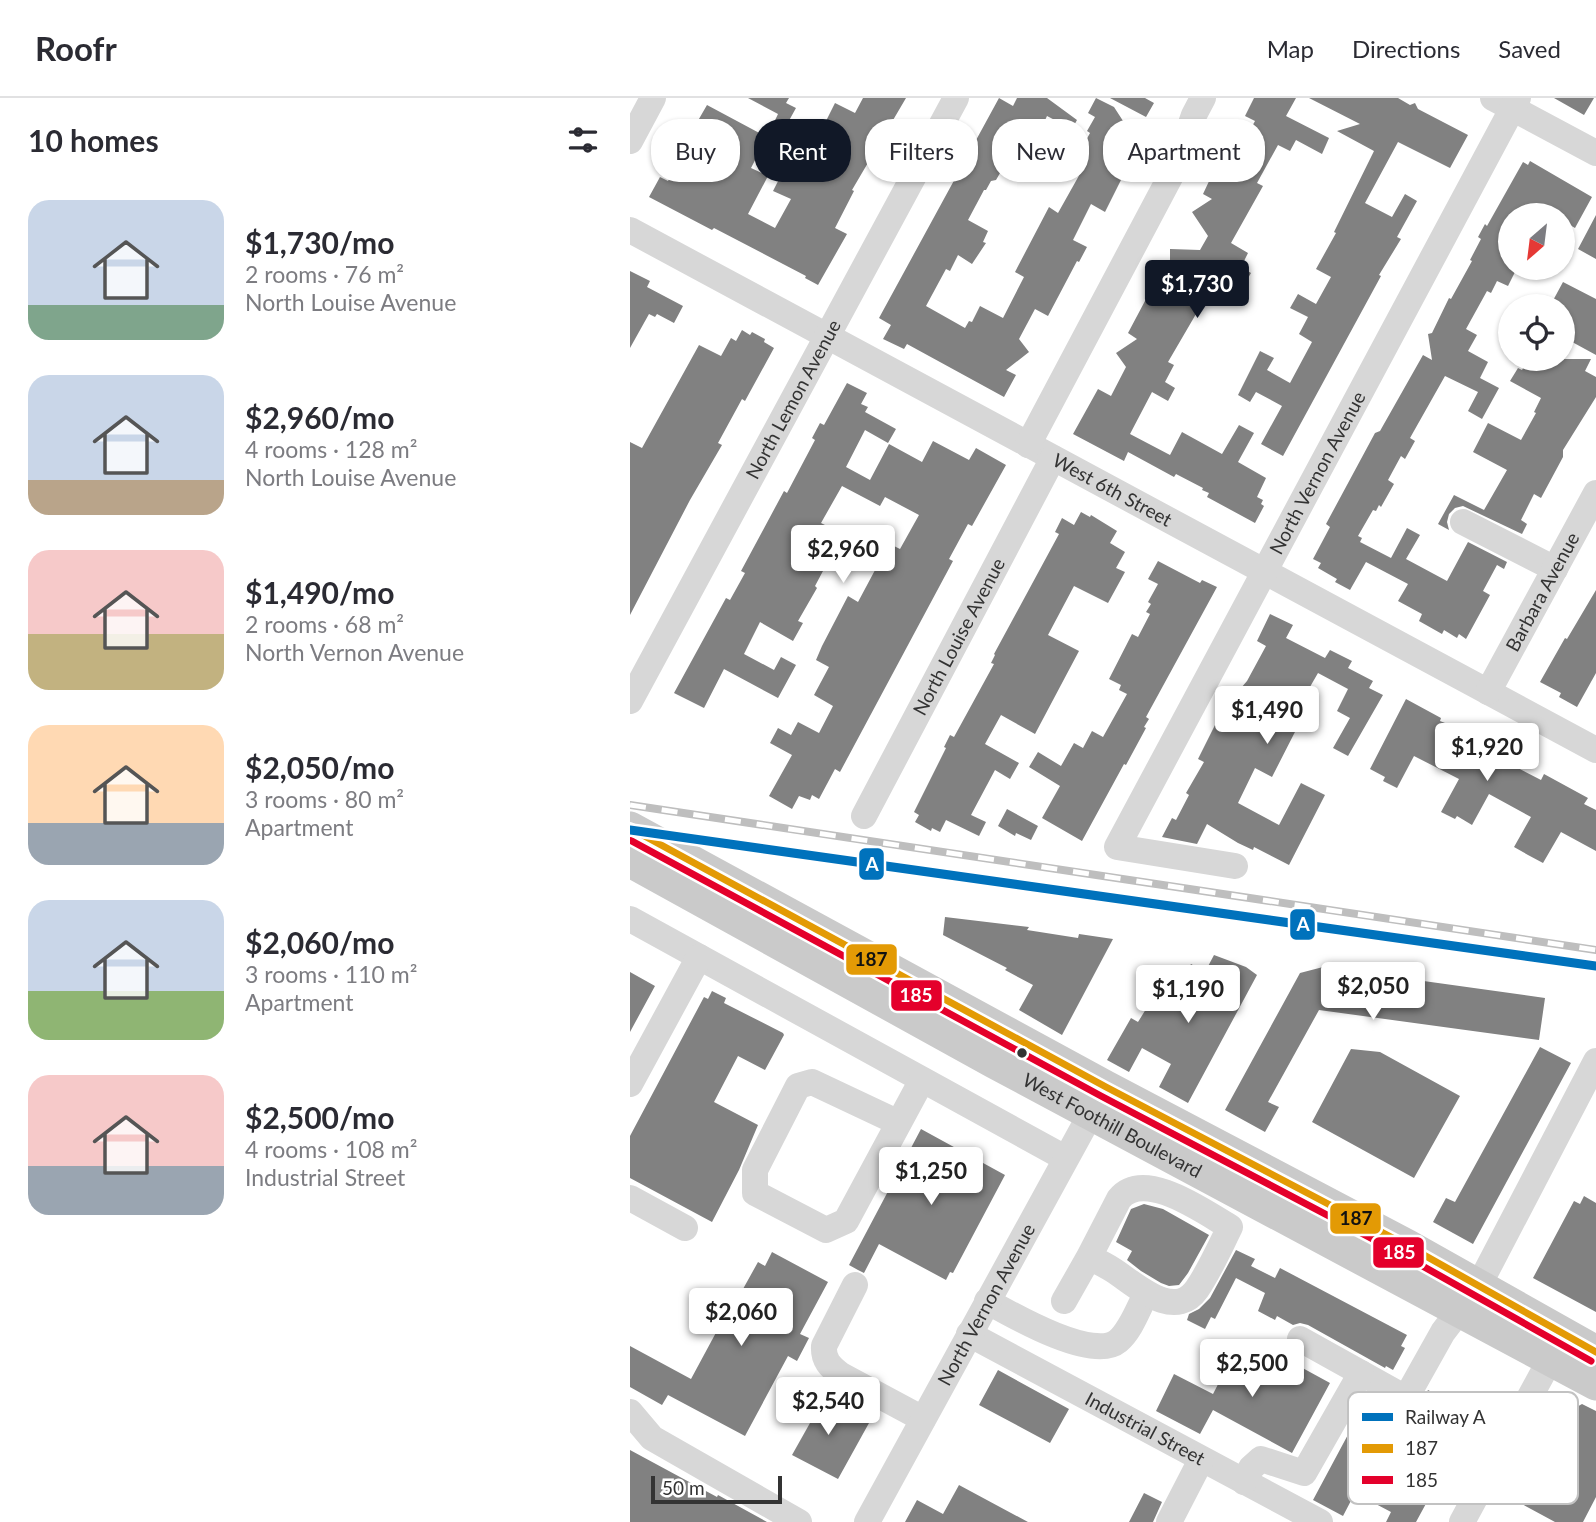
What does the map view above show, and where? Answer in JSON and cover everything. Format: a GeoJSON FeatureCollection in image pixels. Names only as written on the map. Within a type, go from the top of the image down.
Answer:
{"type":"FeatureCollection","features":[{"type":"Feature","properties":{"kind":"main road","name":"West Foothill Boulevard"},"geometry":{"type":"LineString","coordinates":[[630,828],[1099,1101],[1190,1166],[1457,1311],[1557,1347],[1596,1352]]}},
{"type":"Feature","properties":{"kind":"main road","name":"West Foothill Boulevard"},"geometry":{"type":"LineString","coordinates":[[630,861],[1099,1101],[1479,1285],[1557,1347],[1596,1384]]}},
{"type":"Feature","properties":{"kind":"street"},"geometry":{"type":"LineString","coordinates":[[630,141],[653,98]]}},
{"type":"Feature","properties":{"kind":"street","name":"North Lemon Avenue"},"geometry":{"type":"LineString","coordinates":[[632,691],[956,98]]}},
{"type":"Feature","properties":{"kind":"street"},"geometry":{"type":"LineString","coordinates":[[1028,445],[1177,164],[1194,115],[1203,98]]}},
{"type":"Feature","properties":{"kind":"street"},"geometry":{"type":"LineString","coordinates":[[1508,102],[1596,153]]}},
{"type":"Feature","properties":{"kind":"street","name":"North Vernon Avenue"},"geometry":{"type":"LineString","coordinates":[[1235,866],[1117,848],[1265,573],[1508,102]]}},
{"type":"Feature","properties":{"kind":"street","name":"West 6th Street"},"geometry":{"type":"LineString","coordinates":[[630,230],[1596,750]]}},
{"type":"Feature","properties":{"kind":"street","name":"North Louise Avenue"},"geometry":{"type":"LineString","coordinates":[[864,816],[1053,458]]}},
{"type":"Feature","properties":{"kind":"street","name":"Barbara Avenue"},"geometry":{"type":"LineString","coordinates":[[1488,692],[1596,493]]}},
{"type":"Feature","properties":{"kind":"street"},"geometry":{"type":"LineString","coordinates":[[1463,522],[1555,569]]}},
{"type":"Feature","properties":{"kind":"street"},"geometry":{"type":"LineString","coordinates":[[630,919],[1065,1158]]}},
{"type":"Feature","properties":{"kind":"street"},"geometry":{"type":"LineString","coordinates":[[630,1084],[699,957]]}},
{"type":"Feature","properties":{"kind":"street"},"geometry":{"type":"LineString","coordinates":[[1410,1392],[1457,1311],[1479,1285],[1596,1061]]}},
{"type":"Feature","properties":{"kind":"street"},"geometry":{"type":"LineString","coordinates":[[899,1123],[812,1082],[798,1086],[755,1170],[755,1193],[826,1230],[846,1221],[899,1123],[922,1080]]}},
{"type":"Feature","properties":{"kind":"street","name":"North Vernon Avenue"},"geometry":{"type":"LineString","coordinates":[[867,1522],[1065,1158],[1099,1101]]}},
{"type":"Feature","properties":{"kind":"street"},"geometry":{"type":"LineString","coordinates":[[1173,1195],[1190,1166]]}},
{"type":"Feature","properties":{"kind":"street"},"geometry":{"type":"LineString","coordinates":[[1064,1301],[1125,1192],[1130,1189],[1144,1187],[1173,1195],[1230,1227],[1196,1290],[1189,1298],[1175,1302],[1146,1294],[1113,1270],[1089,1257]]}},
{"type":"Feature","properties":{"kind":"street"},"geometry":{"type":"LineString","coordinates":[[1214,1218],[1232,1188]]}},
{"type":"Feature","properties":{"kind":"street"},"geometry":{"type":"LineString","coordinates":[[630,1198],[685,1228]]}},
{"type":"Feature","properties":{"kind":"street"},"geometry":{"type":"LineString","coordinates":[[855,1285],[824,1346],[824,1357],[831,1368],[841,1376],[922,1419]]}},
{"type":"Feature","properties":{"kind":"street"},"geometry":{"type":"LineString","coordinates":[[987,1301],[1051,1334],[1086,1344],[1105,1346],[1117,1342],[1127,1330],[1146,1294]]}},
{"type":"Feature","properties":{"kind":"street","name":"Industrial Street"},"geometry":{"type":"LineString","coordinates":[[969,1334],[1320,1522]]}},
{"type":"Feature","properties":{"kind":"street"},"geometry":{"type":"LineString","coordinates":[[1300,1339],[1395,1392]]}},
{"type":"Feature","properties":{"kind":"street"},"geometry":{"type":"LineString","coordinates":[[1533,1392],[1557,1347]]}},
{"type":"Feature","properties":{"kind":"street"},"geometry":{"type":"LineString","coordinates":[[1350,1392],[1361,1373]]}},
{"type":"Feature","properties":{"kind":"street"},"geometry":{"type":"LineString","coordinates":[[1244,1482],[1251,1468],[1261,1460],[1304,1473],[1348,1396]]}},
{"type":"Feature","properties":{"kind":"street"},"geometry":{"type":"LineString","coordinates":[[630,1412],[652,1438],[799,1522]]}},
{"type":"Feature","properties":{"kind":"street"},"geometry":{"type":"LineString","coordinates":[[1169,1522],[1201,1460]]}},
{"type":"Feature","properties":{"kind":"street"},"geometry":{"type":"LineString","coordinates":[[1462,1522],[1472,1504]]}},
{"type":"Feature","properties":{"kind":"building"},"geometry":{"type":"Polygon","coordinates":[[[748,98],[789,98],[786,103],[796,108],[790,119],[776,119],[778,114],[748,98]]]}},
{"type":"Feature","properties":{"kind":"building"},"geometry":{"type":"Polygon","coordinates":[[[863,98],[906,98],[894,119],[865,119],[865,168],[835,228],[847,234],[818,285],[805,278],[806,276],[714,228],[712,230],[649,197],[657,182],[740,182],[740,123],[754,130],[754,162],[751,168],[754,169],[754,182],[765,182],[748,214],[775,228],[791,199],[773,191],[778,182],[851,182],[851,119],[827,119],[835,103],[855,113],[863,98]]]}},
{"type":"Feature","properties":{"kind":"building"},"geometry":{"type":"Polygon","coordinates":[[[999,98],[1013,106],[1017,98],[1047,98],[1076,119],[1053,119],[1047,116],[1046,119],[992,119],[992,181],[968,220],[988,231],[983,242],[986,243],[972,264],[958,255],[950,271],[946,269],[926,306],[965,328],[969,321],[972,322],[980,306],[1003,318],[1024,277],[1015,272],[1049,207],[1058,213],[1075,182],[1089,182],[1089,128],[1095,117],[1088,113],[1096,98],[1114,107],[1122,119],[1103,119],[1103,182],[1120,182],[1105,212],[1091,204],[1073,240],[1087,247],[1048,316],[1035,309],[1019,339],[1029,352],[1006,370],[1016,375],[1004,397],[907,344],[904,349],[883,339],[891,325],[879,318],[953,182],[978,182],[978,136],[999,98]]]}},
{"type":"Feature","properties":{"kind":"building"},"geometry":{"type":"Polygon","coordinates":[[[1110,98],[1145,98],[1154,103],[1146,117],[1110,98]]]}},
{"type":"Feature","properties":{"kind":"building"},"geometry":{"type":"Polygon","coordinates":[[[1254,98],[1296,98],[1286,116],[1329,138],[1322,154],[1296,140],[1290,151],[1278,145],[1265,169],[1265,119],[1245,116],[1254,98]]]}},
{"type":"Feature","properties":{"kind":"building"},"geometry":{"type":"Polygon","coordinates":[[[1309,98],[1398,98],[1410,105],[1415,103],[1418,109],[1468,135],[1450,168],[1398,142],[1365,203],[1392,217],[1405,194],[1417,201],[1397,237],[1401,239],[1379,275],[1381,276],[1283,456],[1261,444],[1282,406],[1256,392],[1250,402],[1238,395],[1260,351],[1274,358],[1267,370],[1290,383],[1312,342],[1299,334],[1308,317],[1290,308],[1298,294],[1316,304],[1331,277],[1316,269],[1374,151],[1337,131],[1360,124],[1309,98]]]}},
{"type":"Feature","properties":{"kind":"building"},"geometry":{"type":"Polygon","coordinates":[[[1554,98],[1594,98],[1584,115],[1554,98]]]}},
{"type":"Feature","properties":{"kind":"building"},"geometry":{"type":"Polygon","coordinates":[[[707,105],[733,119],[699,119],[707,105]]]}},
{"type":"Feature","properties":{"kind":"building"},"geometry":{"type":"Polygon","coordinates":[[[1530,161],[1592,197],[1575,228],[1575,203],[1500,203],[1523,162],[1528,165],[1530,161]]]}},
{"type":"Feature","properties":{"kind":"building"},"geometry":{"type":"Polygon","coordinates":[[[1209,182],[1258,182],[1263,186],[1231,243],[1248,253],[1241,267],[1251,273],[1244,285],[1221,274],[1217,278],[1168,362],[1174,365],[1165,382],[1175,388],[1168,401],[1152,392],[1130,434],[1170,455],[1182,432],[1222,454],[1239,425],[1254,433],[1238,462],[1266,478],[1257,497],[1263,500],[1261,504],[1264,506],[1255,523],[1207,497],[1209,493],[1202,490],[1203,488],[1176,474],[1174,477],[1128,452],[1124,461],[1073,434],[1098,389],[1111,396],[1126,367],[1116,353],[1137,339],[1128,333],[1154,284],[1170,293],[1170,249],[1200,250],[1208,236],[1192,212],[1212,199],[1203,194],[1209,182]]]}},
{"type":"Feature","properties":{"kind":"building"},"geometry":{"type":"Polygon","coordinates":[[[1498,206],[1498,280],[1511,280],[1508,286],[1497,281],[1491,293],[1487,291],[1466,329],[1477,335],[1468,351],[1488,362],[1480,378],[1499,388],[1482,419],[1468,411],[1478,392],[1445,376],[1410,438],[1415,441],[1405,459],[1401,456],[1388,480],[1394,484],[1381,507],[1379,505],[1376,511],[1373,510],[1358,536],[1362,538],[1360,542],[1391,558],[1407,528],[1420,535],[1406,559],[1447,581],[1468,542],[1507,562],[1504,569],[1497,565],[1483,591],[1490,595],[1466,639],[1459,634],[1457,638],[1444,630],[1442,634],[1419,621],[1422,614],[1398,601],[1408,584],[1366,562],[1350,590],[1318,568],[1321,563],[1313,559],[1330,527],[1326,524],[1375,433],[1380,431],[1423,355],[1432,360],[1428,334],[1432,333],[1449,298],[1451,299],[1472,261],[1470,260],[1481,239],[1478,237],[1485,224],[1487,226],[1498,206]]]}},
{"type":"Feature","properties":{"kind":"building"},"geometry":{"type":"Polygon","coordinates":[[[1596,215],[1596,259],[1578,249],[1596,215]]]}},
{"type":"Feature","properties":{"kind":"building"},"geometry":{"type":"Polygon","coordinates":[[[630,271],[650,281],[647,287],[683,306],[674,323],[657,314],[655,317],[649,314],[630,348],[630,271]]]}},
{"type":"Feature","properties":{"kind":"building"},"geometry":{"type":"Polygon","coordinates":[[[1563,282],[1596,299],[1596,355],[1575,344],[1575,294],[1556,294],[1563,282]]]}},
{"type":"Feature","properties":{"kind":"building"},"geometry":{"type":"Polygon","coordinates":[[[742,330],[765,339],[764,342],[774,348],[718,443],[722,445],[630,615],[630,442],[642,448],[699,345],[721,356],[731,338],[736,341],[742,330]]]}},
{"type":"Feature","properties":{"kind":"building"},"geometry":{"type":"Polygon","coordinates":[[[1575,359],[1591,359],[1585,371],[1596,377],[1596,397],[1563,450],[1563,457],[1541,498],[1534,494],[1521,520],[1527,524],[1522,534],[1463,506],[1455,508],[1449,514],[1449,530],[1438,524],[1454,495],[1484,510],[1507,470],[1473,452],[1488,423],[1521,440],[1536,413],[1534,412],[1541,398],[1510,381],[1516,371],[1575,371],[1575,359]]]}},
{"type":"Feature","properties":{"kind":"building"},"geometry":{"type":"Polygon","coordinates":[[[847,383],[867,393],[861,404],[868,407],[865,412],[896,429],[888,443],[865,430],[846,467],[870,480],[889,444],[922,462],[933,441],[969,460],[976,448],[1006,465],[972,526],[968,524],[949,559],[953,561],[840,772],[835,769],[819,799],[812,795],[810,800],[799,796],[792,809],[769,796],[792,755],[770,743],[778,728],[791,735],[798,722],[819,733],[833,706],[814,695],[829,667],[816,660],[822,646],[848,596],[858,602],[882,557],[873,552],[880,539],[900,549],[919,515],[885,497],[880,506],[842,486],[821,523],[839,532],[836,539],[839,541],[798,621],[803,623],[793,641],[760,622],[744,654],[774,670],[781,657],[796,665],[778,698],[724,669],[704,708],[674,693],[726,598],[730,600],[745,573],[741,571],[784,491],[787,493],[815,440],[812,438],[820,423],[824,425],[847,383]]]}},
{"type":"Feature","properties":{"kind":"building"},"geometry":{"type":"Polygon","coordinates":[[[1081,512],[1117,531],[1110,543],[1125,552],[1116,568],[1125,572],[1108,603],[1074,586],[1048,635],[1079,651],[1035,734],[1001,715],[985,744],[1019,763],[1010,779],[995,770],[971,815],[986,822],[979,836],[946,820],[940,832],[932,828],[931,831],[915,822],[919,815],[914,812],[946,748],[944,747],[950,735],[954,737],[994,664],[991,663],[994,654],[1059,534],[1055,532],[1062,518],[1074,525],[1081,512]]]}},
{"type":"Feature","properties":{"kind":"building"},"geometry":{"type":"Polygon","coordinates":[[[1158,561],[1200,583],[1202,580],[1217,587],[1146,717],[1149,719],[1144,727],[1146,728],[1082,841],[1042,818],[1060,786],[1029,767],[1038,752],[1061,766],[1074,743],[1083,748],[1092,731],[1103,737],[1127,694],[1119,690],[1121,685],[1109,679],[1132,634],[1138,637],[1150,614],[1146,612],[1151,604],[1148,602],[1158,584],[1148,579],[1158,561]]]}},
{"type":"Feature","properties":{"kind":"building"},"geometry":{"type":"Polygon","coordinates":[[[1596,590],[1596,673],[1577,707],[1559,697],[1561,693],[1540,682],[1596,590]]]}},
{"type":"Feature","properties":{"kind":"building"},"geometry":{"type":"Polygon","coordinates":[[[1270,614],[1293,625],[1286,638],[1325,658],[1330,650],[1352,661],[1348,668],[1373,681],[1369,688],[1383,695],[1348,756],[1333,748],[1350,718],[1337,711],[1348,689],[1318,673],[1303,699],[1290,692],[1277,717],[1297,728],[1272,777],[1255,768],[1238,803],[1279,825],[1301,783],[1325,795],[1289,865],[1254,847],[1253,850],[1238,843],[1207,824],[1197,844],[1162,837],[1172,818],[1176,820],[1189,795],[1186,793],[1204,762],[1198,759],[1226,703],[1236,686],[1241,688],[1247,681],[1266,646],[1257,641],[1270,614]]]}},
{"type":"Feature","properties":{"kind":"building"},"geometry":{"type":"Polygon","coordinates":[[[1406,699],[1441,718],[1440,721],[1445,723],[1435,740],[1460,754],[1469,737],[1475,740],[1476,738],[1518,758],[1514,766],[1541,780],[1544,774],[1588,798],[1584,804],[1596,810],[1596,851],[1561,832],[1543,863],[1514,847],[1531,817],[1489,794],[1472,825],[1457,816],[1455,819],[1441,812],[1459,779],[1414,756],[1397,788],[1383,781],[1385,777],[1370,769],[1406,699]]]}},
{"type":"Feature","properties":{"kind":"building"},"geometry":{"type":"Polygon","coordinates":[[[1007,809],[1038,826],[1031,840],[1016,833],[1015,836],[998,826],[1007,809]]]}},
{"type":"Feature","properties":{"kind":"building"},"geometry":{"type":"Polygon","coordinates":[[[945,917],[1029,927],[1027,930],[1078,938],[1079,934],[1113,939],[1062,1035],[1019,1010],[1033,985],[1005,970],[1007,968],[943,935],[945,917]]]}},
{"type":"Feature","properties":{"kind":"building"},"geometry":{"type":"Polygon","coordinates":[[[1214,955],[1246,967],[1257,975],[1188,1103],[1159,1087],[1171,1064],[1142,1048],[1129,1072],[1107,1060],[1131,1018],[1138,1022],[1151,1001],[1166,1010],[1191,964],[1205,972],[1214,955]]]}},
{"type":"Feature","properties":{"kind":"building"},"geometry":{"type":"Polygon","coordinates":[[[1323,967],[1545,998],[1539,1040],[1319,1010],[1268,1102],[1279,1107],[1265,1132],[1225,1110],[1300,973],[1323,967]]]}},
{"type":"Feature","properties":{"kind":"building"},"geometry":{"type":"Polygon","coordinates":[[[630,972],[655,986],[630,1032],[630,972]]]}},
{"type":"Feature","properties":{"kind":"building"},"geometry":{"type":"Polygon","coordinates":[[[712,991],[726,998],[724,1003],[784,1035],[765,1070],[738,1056],[714,1102],[758,1125],[739,1170],[712,1222],[630,1178],[630,1136],[704,997],[708,999],[712,991]]]}},
{"type":"Feature","properties":{"kind":"building"},"geometry":{"type":"Polygon","coordinates":[[[1540,1047],[1571,1063],[1473,1244],[1433,1222],[1446,1198],[1455,1202],[1540,1047]]]}},
{"type":"Feature","properties":{"kind":"building"},"geometry":{"type":"Polygon","coordinates":[[[1351,1049],[1380,1052],[1460,1096],[1414,1178],[1312,1122],[1351,1049]]]}},
{"type":"Feature","properties":{"kind":"building"},"geometry":{"type":"Polygon","coordinates":[[[921,1129],[1005,1175],[953,1273],[950,1272],[946,1280],[879,1244],[864,1273],[849,1265],[921,1129]]]}},
{"type":"Feature","properties":{"kind":"building"},"geometry":{"type":"Polygon","coordinates":[[[1584,1196],[1596,1203],[1596,1312],[1533,1278],[1574,1201],[1580,1204],[1584,1196]]]}},
{"type":"Feature","properties":{"kind":"building"},"geometry":{"type":"Polygon","coordinates":[[[1144,1204],[1163,1209],[1209,1235],[1179,1285],[1169,1286],[1141,1271],[1127,1260],[1132,1251],[1116,1242],[1131,1209],[1144,1204]]]}},
{"type":"Feature","properties":{"kind":"building"},"geometry":{"type":"Polygon","coordinates":[[[1236,1250],[1255,1259],[1251,1266],[1275,1278],[1280,1268],[1407,1335],[1401,1346],[1405,1348],[1393,1370],[1308,1325],[1293,1325],[1277,1316],[1275,1320],[1258,1311],[1265,1293],[1236,1278],[1215,1319],[1211,1317],[1205,1329],[1187,1320],[1189,1314],[1210,1298],[1236,1250]]]}},
{"type":"Feature","properties":{"kind":"building"},"geometry":{"type":"Polygon","coordinates":[[[772,1252],[828,1282],[800,1334],[809,1338],[797,1361],[788,1356],[745,1436],[668,1395],[662,1405],[630,1387],[630,1346],[691,1379],[740,1288],[743,1289],[758,1262],[765,1266],[772,1252]]]}},
{"type":"Feature","properties":{"kind":"building"},"geometry":{"type":"Polygon","coordinates":[[[1264,1347],[1330,1383],[1292,1453],[1213,1410],[1200,1434],[1156,1411],[1174,1374],[1213,1394],[1231,1359],[1251,1369],[1264,1347]]]}},
{"type":"Feature","properties":{"kind":"building"},"geometry":{"type":"Polygon","coordinates":[[[998,1370],[1069,1409],[1050,1443],[979,1405],[998,1370]]]}},
{"type":"Feature","properties":{"kind":"building"},"geometry":{"type":"Polygon","coordinates":[[[809,1394],[854,1419],[855,1416],[869,1423],[838,1479],[792,1455],[810,1423],[797,1416],[809,1394]]]}},
{"type":"Feature","properties":{"kind":"building"},"geometry":{"type":"Polygon","coordinates":[[[1582,1404],[1596,1411],[1596,1497],[1583,1522],[1555,1522],[1522,1504],[1578,1504],[1578,1406],[1582,1404]]]}},
{"type":"Feature","properties":{"kind":"building"},"geometry":{"type":"Polygon","coordinates":[[[1348,1435],[1349,1504],[1343,1516],[1313,1500],[1348,1435]]]}},
{"type":"Feature","properties":{"kind":"building"},"geometry":{"type":"Polygon","coordinates":[[[630,1450],[717,1497],[718,1495],[767,1522],[630,1522],[630,1450]]]}},
{"type":"Feature","properties":{"kind":"building"},"geometry":{"type":"Polygon","coordinates":[[[959,1485],[1028,1522],[905,1522],[917,1500],[943,1514],[959,1485]]]}},
{"type":"Feature","properties":{"kind":"building"},"geometry":{"type":"Polygon","coordinates":[[[1144,1493],[1162,1502],[1153,1522],[1129,1522],[1144,1493]]]}},
{"type":"Feature","properties":{"kind":"building"},"geometry":{"type":"Polygon","coordinates":[[[1376,1504],[1426,1504],[1416,1522],[1386,1522],[1391,1512],[1376,1504]]]}},
{"type":"Feature","properties":{"kind":"railway"},"geometry":{"type":"LineString","coordinates":[[630,805],[1596,950]]}},
{"type":"Feature","properties":{"kind":"rail line","name":"A"},"geometry":{"type":"LineString","coordinates":[[630,830],[1596,966]]}},
{"type":"Feature","properties":{"kind":"transit line","name":"187"},"geometry":{"type":"LineString","coordinates":[[630,828],[1106,1087],[1408,1246],[1596,1352]]}},
{"type":"Feature","properties":{"kind":"transit line","name":"185"},"geometry":{"type":"LineString","coordinates":[[630,840],[1101,1096],[1403,1255],[1591,1361]]}}]}
